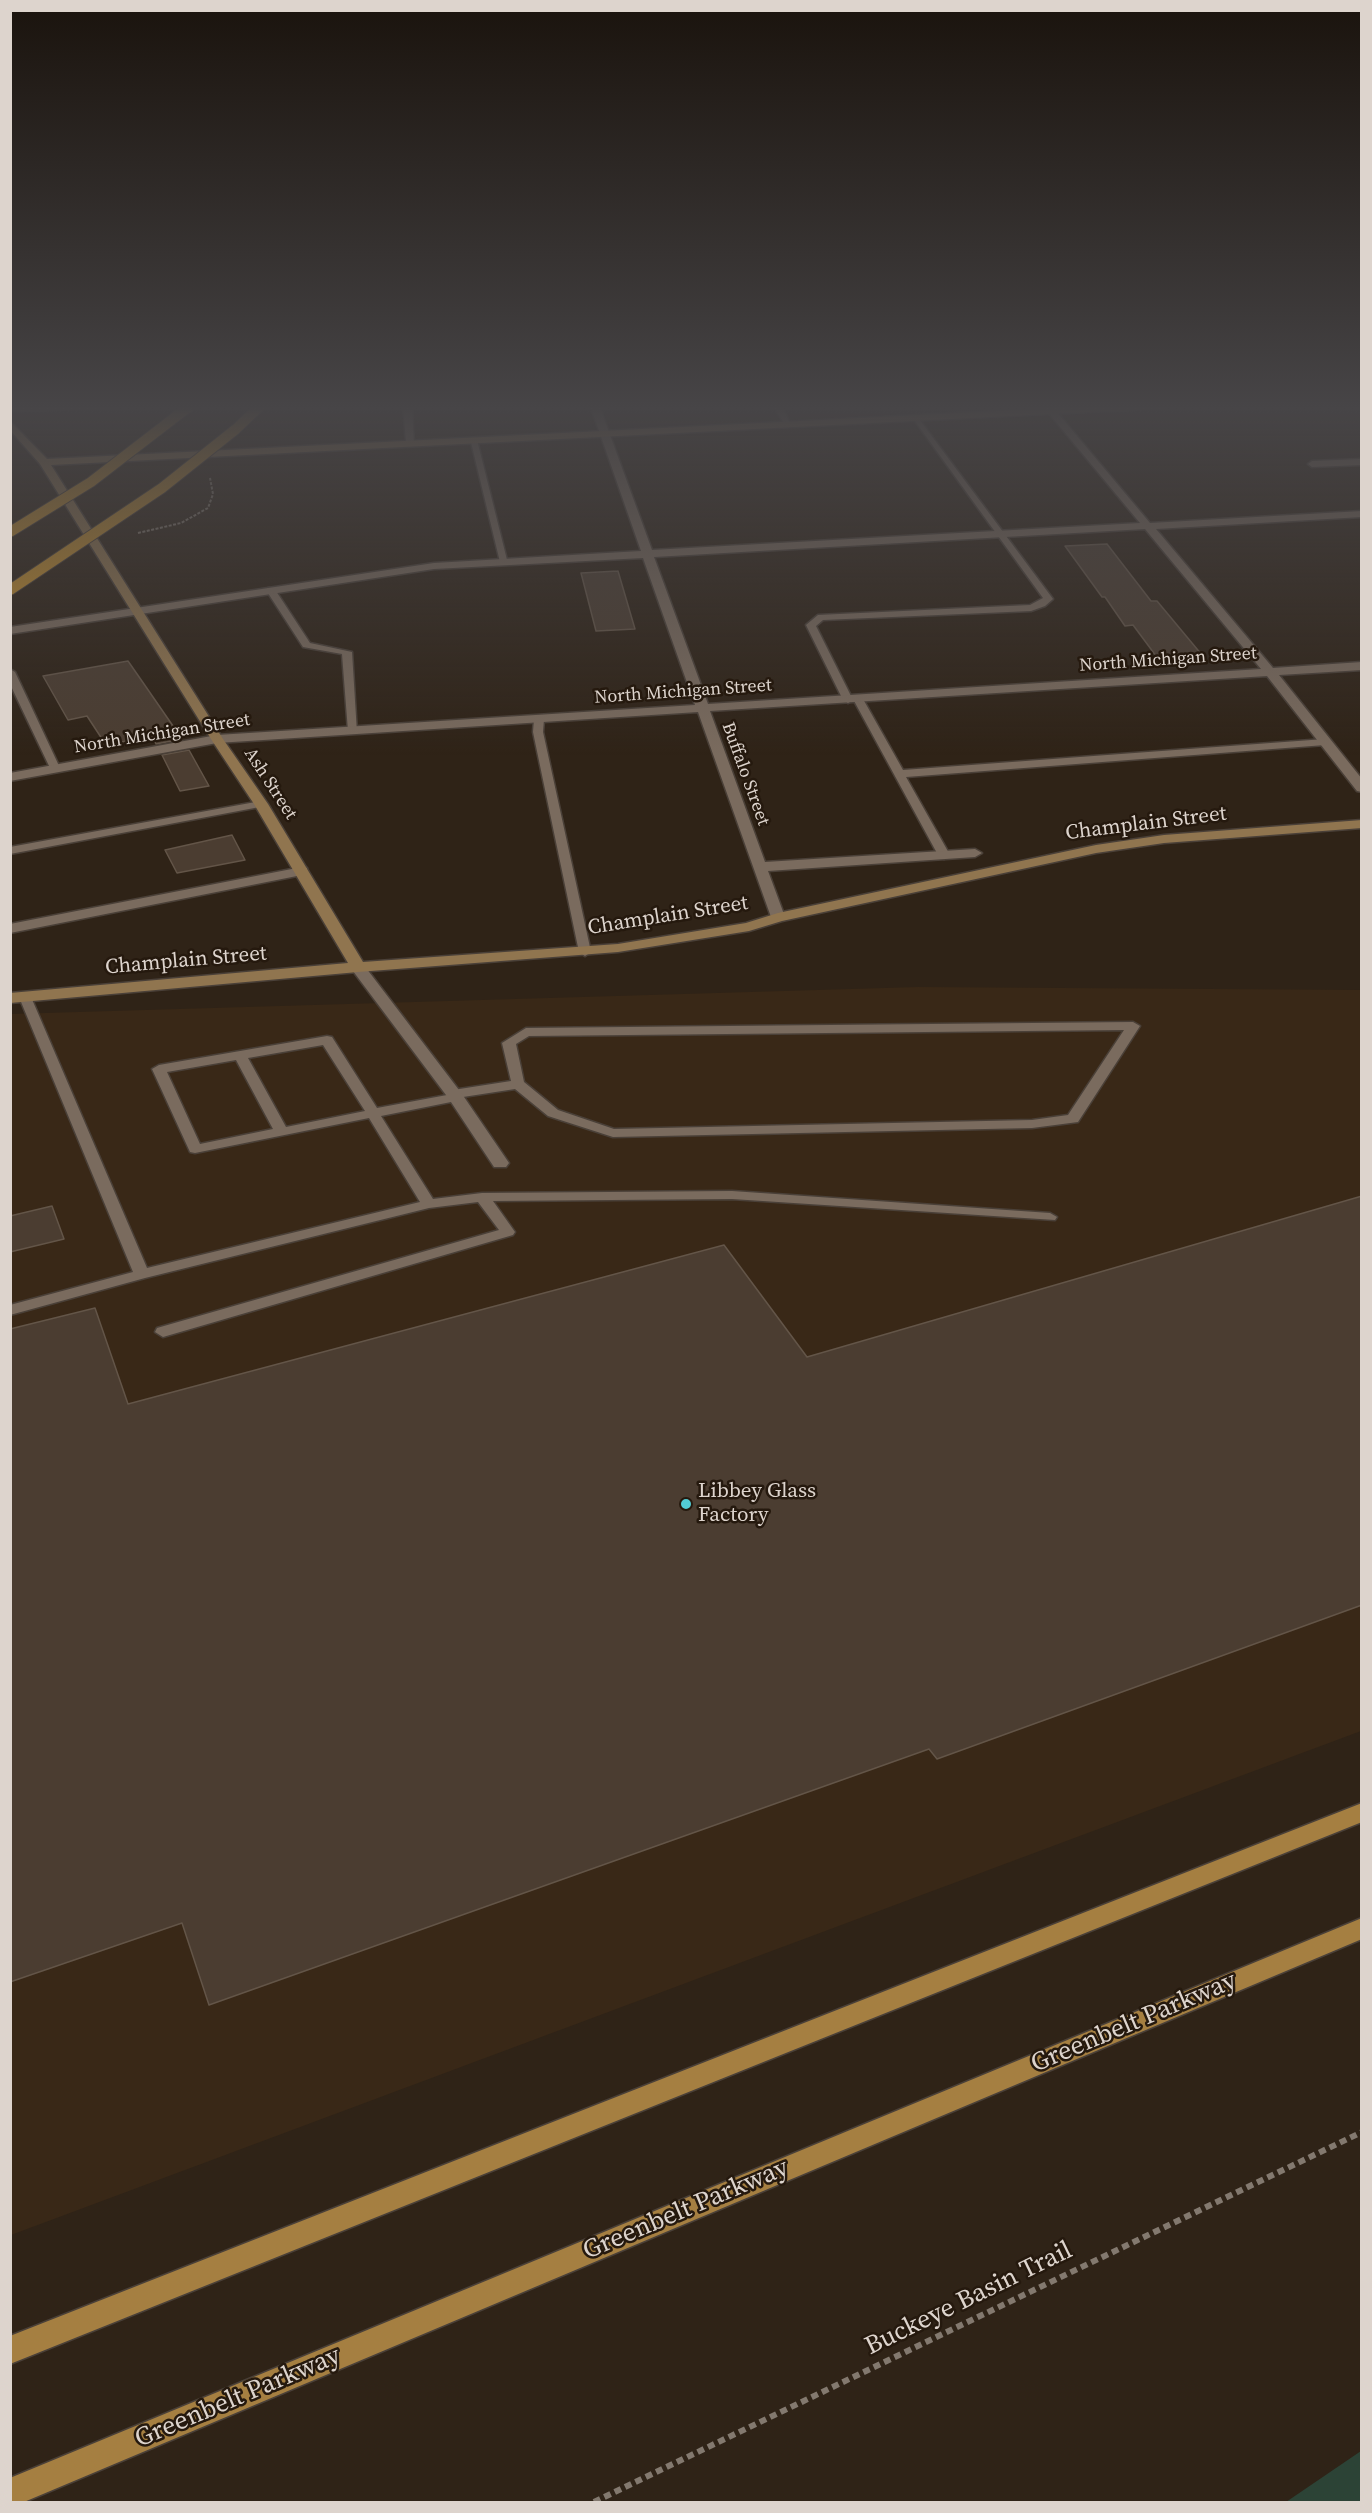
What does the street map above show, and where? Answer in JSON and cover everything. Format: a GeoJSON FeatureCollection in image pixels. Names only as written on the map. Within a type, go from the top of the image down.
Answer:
{"type":"FeatureCollection","features":[{"type":"Feature","properties":{"kind":"highway"},"geometry":{"type":"LineString","coordinates":[[10,532],[26,522]]}},
{"type":"Feature","properties":{"kind":"highway"},"geometry":{"type":"LineString","coordinates":[[10,590],[111,522]]}},
{"type":"Feature","properties":{"kind":"main road"},"geometry":{"type":"LineString","coordinates":[[10,2350],[1362,1812]]}},
{"type":"Feature","properties":{"kind":"main road","name":"Greenbelt Parkway"},"geometry":{"type":"LineString","coordinates":[[10,2493],[1362,1928]]}},
{"type":"Feature","properties":{"kind":"street","name":"Ash Street"},"geometry":{"type":"LineString","coordinates":[[80,522],[139,611],[217,739],[261,804],[358,967],[455,1095],[500,1163]]}},
{"type":"Feature","properties":{"kind":"street","name":"Buffalo Street"},"geometry":{"type":"LineString","coordinates":[[636,522],[778,917]]}},
{"type":"Feature","properties":{"kind":"street"},"geometry":{"type":"LineString","coordinates":[[1143,522],[1270,672],[1362,788]]}},
{"type":"Feature","properties":{"kind":"street"},"geometry":{"type":"LineString","coordinates":[[10,631],[434,566],[1213,522]]}},
{"type":"Feature","properties":{"kind":"street","name":"North Michigan Street"},"geometry":{"type":"LineString","coordinates":[[10,777],[217,739],[1362,666]]}},
{"type":"Feature","properties":{"kind":"street","name":"Champlain Street"},"geometry":{"type":"LineString","coordinates":[[18,998],[358,967],[585,952],[700,937],[778,917],[1096,849],[1164,839],[1362,824]]}},
{"type":"Feature","properties":{"kind":"street","name":"Champlain Street"},"geometry":{"type":"LineString","coordinates":[[760,867],[975,853]]}},
{"type":"Feature","properties":{"kind":"street"},"geometry":{"type":"LineString","coordinates":[[10,929],[302,871]]}},
{"type":"Feature","properties":{"kind":"lane"},"geometry":{"type":"LineString","coordinates":[[495,522],[505,562]]}},
{"type":"Feature","properties":{"kind":"lane"},"geometry":{"type":"LineString","coordinates":[[944,855],[900,774],[853,699],[812,625],[821,617],[1031,608],[1042,604],[1048,599],[991,522]]}},
{"type":"Feature","properties":{"kind":"lane"},"geometry":{"type":"LineString","coordinates":[[271,590],[307,645],[347,652],[353,731]]}},
{"type":"Feature","properties":{"kind":"lane"},"geometry":{"type":"LineString","coordinates":[[10,672],[55,768]]}},
{"type":"Feature","properties":{"kind":"lane"},"geometry":{"type":"LineString","coordinates":[[539,719],[538,732],[585,952]]}},
{"type":"Feature","properties":{"kind":"lane"},"geometry":{"type":"LineString","coordinates":[[900,774],[1325,742]]}},
{"type":"Feature","properties":{"kind":"lane"},"geometry":{"type":"LineString","coordinates":[[10,851],[261,804]]}},
{"type":"Feature","properties":{"kind":"lane"},"geometry":{"type":"LineString","coordinates":[[18,998],[142,1274]]}},
{"type":"Feature","properties":{"kind":"lane"},"geometry":{"type":"LineString","coordinates":[[429,1204],[373,1113],[327,1040],[159,1069],[195,1149],[373,1113],[455,1095],[518,1084],[553,1113],[613,1133],[1032,1124],[1073,1119],[1133,1026],[526,1032],[509,1043],[518,1084]]}},
{"type":"Feature","properties":{"kind":"lane"},"geometry":{"type":"LineString","coordinates":[[240,1055],[281,1131]]}},
{"type":"Feature","properties":{"kind":"lane"},"geometry":{"type":"LineString","coordinates":[[10,1310],[142,1274],[429,1204],[482,1197],[732,1195],[1050,1216]]}},
{"type":"Feature","properties":{"kind":"lane"},"geometry":{"type":"LineString","coordinates":[[163,1332],[508,1232],[482,1197]]}},
{"type":"Feature","properties":{"kind":"path"},"geometry":{"type":"LineString","coordinates":[[136,533],[182,522]]}},
{"type":"Feature","properties":{"kind":"path","name":"Buckeye Basin Trail"},"geometry":{"type":"LineString","coordinates":[[594,2502],[1362,2132]]}},
{"type":"Feature","properties":{"kind":"shaded area"},"geometry":{"type":"Polygon","coordinates":[[[918,987],[1361,990],[1361,1731],[11,2235],[11,1014],[918,987]]]}},
{"type":"Feature","properties":{"kind":"green space"},"geometry":{"type":"Polygon","coordinates":[[[1361,2451],[1361,2502],[1286,2502],[1361,2451]]]}},
{"type":"Feature","properties":{"kind":"building"},"geometry":{"type":"Polygon","coordinates":[[[1107,544],[1151,601],[1157,601],[1207,661],[1162,664],[1133,625],[1125,626],[1065,546],[1107,544]]]}},
{"type":"Feature","properties":{"kind":"building"},"geometry":{"type":"Polygon","coordinates":[[[618,571],[635,629],[596,631],[581,573],[618,571]]]}},
{"type":"Feature","properties":{"kind":"building"},"geometry":{"type":"Polygon","coordinates":[[[128,661],[182,739],[156,744],[152,736],[106,745],[87,716],[68,720],[43,676],[128,661]]]}},
{"type":"Feature","properties":{"kind":"building"},"geometry":{"type":"Polygon","coordinates":[[[189,750],[209,786],[180,791],[162,755],[189,750]]]}},
{"type":"Feature","properties":{"kind":"building"},"geometry":{"type":"Polygon","coordinates":[[[232,835],[245,860],[177,873],[165,850],[232,835]]]}},
{"type":"Feature","properties":{"kind":"building","name":"Libbey Glass Factory"},"geometry":{"type":"Polygon","coordinates":[[[1362,1196],[1362,1605],[937,1759],[929,1749],[209,2005],[182,1923],[10,1982],[10,1329],[95,1308],[128,1404],[724,1245],[807,1357],[1362,1196]]]}},
{"type":"Feature","properties":{"kind":"building"},"geometry":{"type":"Polygon","coordinates":[[[52,1206],[64,1239],[10,1252],[10,1216],[52,1206]]]}},
{"type":"Feature","properties":{"kind":"place","name":"Libbey Glass Factory"},"geometry":{"type":"Point","coordinates":[686,1504]}}]}
